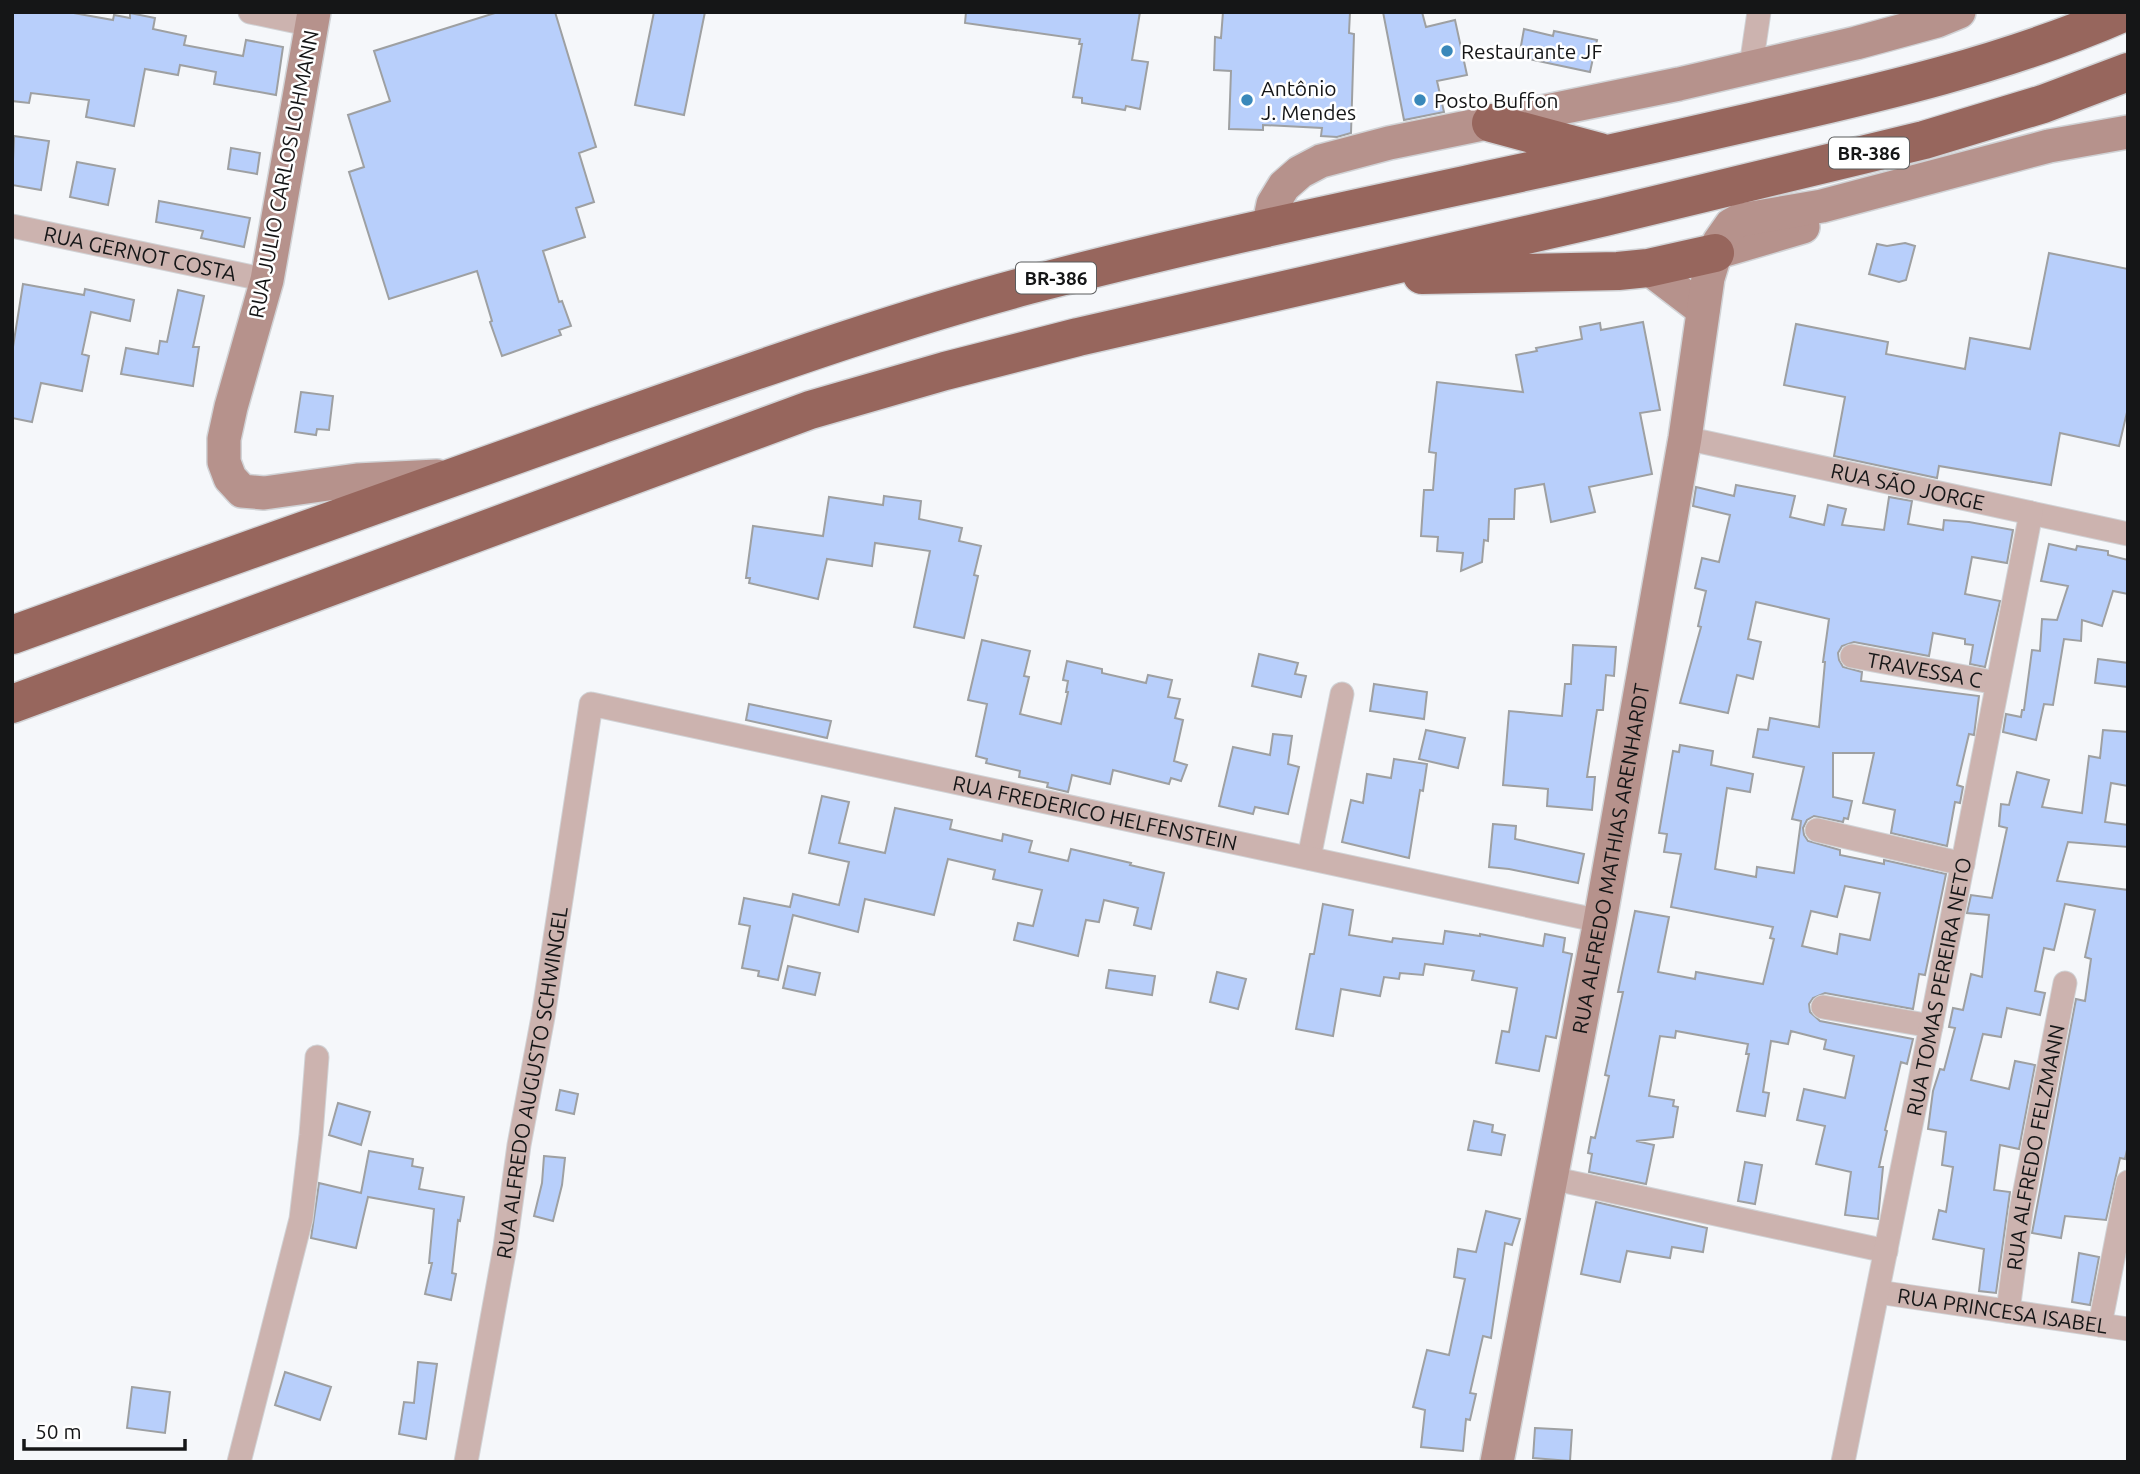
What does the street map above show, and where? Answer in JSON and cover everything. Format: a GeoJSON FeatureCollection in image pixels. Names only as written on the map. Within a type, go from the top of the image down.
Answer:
{"type":"FeatureCollection","features":[{"type":"Feature","properties":{"kind":"highway","name":"BR-386"},"geometry":{"type":"LineString","coordinates":[[12,635],[798,354],[918,317],[1030,285],[1268,228],[1609,155],[1908,86],[2076,34],[2125,12]]}},
{"type":"Feature","properties":{"kind":"highway","name":"BR-386"},"geometry":{"type":"LineString","coordinates":[[12,704],[810,410],[1065,340],[1605,217],[1924,140],[2043,104],[2128,72]]}},
{"type":"Feature","properties":{"kind":"highway"},"geometry":{"type":"LineString","coordinates":[[1491,123],[1609,155]]}},
{"type":"Feature","properties":{"kind":"highway"},"geometry":{"type":"LineString","coordinates":[[1339,276],[1590,273],[1648,268],[1715,253]]}},
{"type":"Feature","properties":{"kind":"main road"},"geometry":{"type":"LineString","coordinates":[[1268,228],[1273,204],[1284,186],[1310,166],[1389,143],[1679,84],[1856,43],[1937,21],[1959,12]]}},
{"type":"Feature","properties":{"kind":"main road","name":"RUA JULIO CARLOS LOHMANN"},"geometry":{"type":"LineString","coordinates":[[313,18],[268,280],[231,407],[224,439],[224,462],[230,478],[242,491],[264,493],[357,480],[454,476]]}},
{"type":"Feature","properties":{"kind":"main road"},"geometry":{"type":"LineString","coordinates":[[1715,253],[1724,234],[1740,219],[1822,206],[2049,146],[2128,132]]}},
{"type":"Feature","properties":{"kind":"main road"},"geometry":{"type":"LineString","coordinates":[[1715,253],[1915,194],[2128,142]]}},
{"type":"Feature","properties":{"kind":"main road","name":"RUA ALFREDO MATHIAS ARENHARDT"},"geometry":{"type":"LineString","coordinates":[[1497,1462],[1600,921],[1685,438],[1703,310],[1715,253]]}},
{"type":"Feature","properties":{"kind":"main road"},"geometry":{"type":"LineString","coordinates":[[1648,268],[1703,310]]}},
{"type":"Feature","properties":{"kind":"street"},"geometry":{"type":"LineString","coordinates":[[250,12],[313,18]]}},
{"type":"Feature","properties":{"kind":"street"},"geometry":{"type":"LineString","coordinates":[[1751,66],[1759,12]]}},
{"type":"Feature","properties":{"kind":"street","name":"RUA GERNOT COSTA"},"geometry":{"type":"LineString","coordinates":[[12,226],[268,280]]}},
{"type":"Feature","properties":{"kind":"street","name":"RUA SÃO JORGE"},"geometry":{"type":"LineString","coordinates":[[1685,438],[2128,534]]}},
{"type":"Feature","properties":{"kind":"street","name":"RUA TOMAS PEREIRA NETO"},"geometry":{"type":"LineString","coordinates":[[1843,1462],[2031,513]]}},
{"type":"Feature","properties":{"kind":"street","name":"TRAVESSA C"},"geometry":{"type":"LineString","coordinates":[[1852,656],[1997,682]]}},
{"type":"Feature","properties":{"kind":"street"},"geometry":{"type":"LineString","coordinates":[[1309,858],[1342,694]]}},
{"type":"Feature","properties":{"kind":"street","name":"RUA FREDERICO HELFENSTEIN"},"geometry":{"type":"LineString","coordinates":[[592,704],[1600,921]]}},
{"type":"Feature","properties":{"kind":"street","name":"RUA ALFREDO AUGUSTO SCHWINGEL"},"geometry":{"type":"LineString","coordinates":[[466,1462],[505,1247],[519,1145],[543,1017],[592,704]]}},
{"type":"Feature","properties":{"kind":"street"},"geometry":{"type":"LineString","coordinates":[[1817,830],[1963,863]]}},
{"type":"Feature","properties":{"kind":"street","name":"RUA ALFREDO FELZMANN"},"geometry":{"type":"LineString","coordinates":[[2008,1311],[2021,1211],[2065,983]]}},
{"type":"Feature","properties":{"kind":"street"},"geometry":{"type":"LineString","coordinates":[[1823,1007],[1931,1026]]}},
{"type":"Feature","properties":{"kind":"street"},"geometry":{"type":"LineString","coordinates":[[239,1462],[301,1219],[317,1057]]}},
{"type":"Feature","properties":{"kind":"street"},"geometry":{"type":"LineString","coordinates":[[1551,1178],[1886,1251]]}},
{"type":"Feature","properties":{"kind":"street"},"geometry":{"type":"LineString","coordinates":[[2100,1325],[2128,1182]]}},
{"type":"Feature","properties":{"kind":"street","name":"RUA PRINCESA ISABEL"},"geometry":{"type":"LineString","coordinates":[[1878,1292],[2128,1329]]}},
{"type":"Feature","properties":{"kind":"building"},"geometry":{"type":"Polygon","coordinates":[[[12,12],[68,12],[113,20],[114,15],[130,18],[130,13],[155,18],[153,29],[186,36],[184,45],[243,56],[246,40],[283,47],[276,95],[214,84],[216,72],[180,65],[178,75],[145,69],[134,126],[86,117],[89,100],[31,93],[29,103],[12,101],[12,12]]]}},
{"type":"Feature","properties":{"kind":"building"},"geometry":{"type":"Polygon","coordinates":[[[498,12],[555,12],[596,147],[579,153],[594,202],[576,208],[585,237],[543,251],[559,302],[562,301],[571,326],[559,330],[561,335],[502,356],[477,271],[389,299],[349,172],[364,167],[348,115],[390,101],[374,51],[498,12]]]}},
{"type":"Feature","properties":{"kind":"building"},"geometry":{"type":"Polygon","coordinates":[[[654,12],[705,12],[684,115],[635,105],[654,12]]]}},
{"type":"Feature","properties":{"kind":"building"},"geometry":{"type":"Polygon","coordinates":[[[966,12],[1140,12],[1132,60],[1148,62],[1140,109],[1126,106],[1125,110],[1082,103],[1082,98],[1073,97],[1082,44],[1079,44],[1080,39],[965,23],[966,12]]]}},
{"type":"Feature","properties":{"kind":"building"},"geometry":{"type":"Polygon","coordinates":[[[1223,12],[1350,12],[1349,33],[1354,34],[1351,133],[1337,137],[1321,136],[1322,128],[1263,125],[1263,130],[1229,129],[1231,71],[1214,70],[1215,37],[1221,38],[1223,12]]]}},
{"type":"Feature","properties":{"kind":"building"},"geometry":{"type":"Polygon","coordinates":[[[1383,12],[1422,12],[1426,27],[1455,20],[1467,75],[1437,81],[1444,112],[1404,120],[1383,12]]]}},
{"type":"Feature","properties":{"kind":"building"},"geometry":{"type":"Polygon","coordinates":[[[1524,29],[1553,36],[1554,31],[1597,40],[1590,72],[1519,57],[1524,29]]]}},
{"type":"Feature","properties":{"kind":"building"},"geometry":{"type":"Polygon","coordinates":[[[14,136],[49,141],[41,190],[12,185],[14,136]]]}},
{"type":"Feature","properties":{"kind":"building"},"geometry":{"type":"Polygon","coordinates":[[[231,148],[260,153],[257,174],[228,169],[231,148]]]}},
{"type":"Feature","properties":{"kind":"building"},"geometry":{"type":"Polygon","coordinates":[[[77,162],[115,169],[108,205],[70,197],[77,162]]]}},
{"type":"Feature","properties":{"kind":"building"},"geometry":{"type":"Polygon","coordinates":[[[159,201],[250,218],[244,247],[201,238],[203,231],[156,222],[159,201]]]}},
{"type":"Feature","properties":{"kind":"building"},"geometry":{"type":"Polygon","coordinates":[[[1905,243],[1915,246],[1906,280],[1899,282],[1869,274],[1877,244],[1887,246],[1905,243]]]}},
{"type":"Feature","properties":{"kind":"building"},"geometry":{"type":"Polygon","coordinates":[[[2049,253],[2128,269],[2128,408],[2119,446],[2060,433],[2051,485],[1939,466],[1937,478],[1834,456],[1845,397],[1784,385],[1796,324],[1888,342],[1886,354],[1965,369],[1970,338],[2030,349],[2049,253]]]}},
{"type":"Feature","properties":{"kind":"building"},"geometry":{"type":"Polygon","coordinates":[[[23,284],[84,295],[85,289],[134,300],[130,321],[91,312],[82,354],[89,356],[82,391],[41,383],[32,422],[12,418],[12,353],[23,284]]]}},
{"type":"Feature","properties":{"kind":"building"},"geometry":{"type":"Polygon","coordinates":[[[178,290],[204,296],[193,347],[199,347],[193,386],[121,374],[126,348],[158,354],[160,341],[167,342],[178,290]]]}},
{"type":"Feature","properties":{"kind":"building"},"geometry":{"type":"Polygon","coordinates":[[[1643,322],[1660,410],[1640,413],[1652,474],[1589,487],[1595,512],[1551,522],[1544,484],[1515,489],[1514,519],[1489,519],[1488,541],[1484,540],[1482,562],[1461,571],[1463,553],[1437,551],[1438,537],[1421,536],[1424,490],[1433,490],[1436,453],[1429,452],[1437,382],[1523,392],[1516,355],[1582,339],[1580,327],[1600,323],[1601,330],[1643,322]]]}},
{"type":"Feature","properties":{"kind":"building"},"geometry":{"type":"Polygon","coordinates":[[[301,392],[333,396],[329,430],[317,429],[316,435],[295,432],[301,392]]]}},
{"type":"Feature","properties":{"kind":"building"},"geometry":{"type":"Polygon","coordinates":[[[1736,485],[1795,496],[1790,517],[1824,525],[1828,505],[1846,509],[1842,525],[1884,530],[1889,497],[1912,501],[1908,524],[1943,530],[1944,520],[2013,530],[2007,563],[1972,557],[1965,594],[2000,601],[1985,667],[1970,664],[1973,645],[1965,644],[1965,639],[1933,633],[1929,656],[1854,642],[1842,646],[1838,653],[1843,667],[1862,672],[1861,681],[1979,696],[1974,735],[1969,734],[1957,785],[1963,787],[1960,803],[1955,802],[1947,846],[1891,833],[1895,810],[1863,803],[1874,753],[1833,753],[1833,797],[1852,801],[1848,819],[1844,818],[1843,822],[1814,816],[1807,820],[1803,828],[1808,841],[1840,850],[1840,855],[1884,864],[1884,860],[1946,874],[1925,975],[1919,974],[1913,1009],[1825,993],[1813,998],[1809,1004],[1810,1012],[1820,1021],[1913,1039],[1907,1064],[1901,1062],[1885,1130],[1887,1131],[1879,1167],[1883,1167],[1878,1219],[1845,1215],[1851,1172],[1816,1164],[1825,1126],[1797,1120],[1804,1089],[1845,1098],[1854,1056],[1824,1049],[1826,1040],[1791,1031],[1788,1044],[1771,1041],[1763,1092],[1769,1093],[1765,1116],[1737,1111],[1749,1054],[1746,1054],[1748,1044],[1676,1031],[1675,1038],[1660,1036],[1649,1096],[1674,1100],[1673,1106],[1678,1107],[1673,1137],[1636,1141],[1654,1145],[1646,1184],[1589,1172],[1592,1154],[1588,1153],[1591,1137],[1595,1138],[1609,1076],[1605,1075],[1623,992],[1618,992],[1635,911],[1669,917],[1658,972],[1695,979],[1696,972],[1763,984],[1774,939],[1770,938],[1773,927],[1671,907],[1681,854],[1664,852],[1667,834],[1659,833],[1673,751],[1679,752],[1680,745],[1713,751],[1711,765],[1753,774],[1750,792],[1727,788],[1715,869],[1756,877],[1757,867],[1794,873],[1801,821],[1792,819],[1804,767],[1753,757],[1758,729],[1768,730],[1770,718],[1819,727],[1829,619],[1756,602],[1748,639],[1761,642],[1753,679],[1737,675],[1728,713],[1680,703],[1701,627],[1698,626],[1706,591],[1695,588],[1702,558],[1719,562],[1730,515],[1693,506],[1696,487],[1734,496],[1736,485]],[[1845,886],[1837,917],[1811,911],[1802,946],[1837,954],[1840,934],[1870,940],[1880,893],[1845,886]]]}},
{"type":"Feature","properties":{"kind":"building"},"geometry":{"type":"Polygon","coordinates":[[[884,496],[921,501],[919,519],[962,528],[959,541],[981,546],[974,575],[978,576],[964,638],[914,627],[930,551],[875,543],[872,566],[827,559],[818,599],[749,583],[750,578],[746,578],[753,526],[823,536],[829,497],[883,505],[884,496]]]}},
{"type":"Feature","properties":{"kind":"building"},"geometry":{"type":"Polygon","coordinates":[[[2049,544],[2076,550],[2077,546],[2108,551],[2108,555],[2128,560],[2128,594],[2113,591],[2102,626],[2082,620],[2081,641],[2064,639],[2053,705],[2044,704],[2036,740],[2003,732],[2006,714],[2021,717],[2032,650],[2040,651],[2042,619],[2057,620],[2068,586],[2041,581],[2049,544]]]}},
{"type":"Feature","properties":{"kind":"building"},"geometry":{"type":"Polygon","coordinates":[[[982,640],[1030,651],[1024,676],[1029,677],[1020,714],[1061,724],[1068,692],[1068,681],[1063,680],[1067,661],[1102,669],[1102,673],[1146,683],[1148,675],[1172,680],[1168,697],[1180,699],[1175,718],[1183,720],[1174,761],[1187,765],[1181,781],[1171,778],[1169,784],[1113,770],[1110,784],[1072,775],[1068,792],[1047,787],[1048,783],[1019,777],[1020,771],[986,763],[987,759],[976,756],[987,704],[968,700],[982,640]]]}},
{"type":"Feature","properties":{"kind":"building"},"geometry":{"type":"Polygon","coordinates":[[[1573,645],[1616,647],[1614,676],[1606,675],[1603,710],[1597,710],[1587,777],[1595,777],[1592,810],[1547,806],[1548,789],[1503,785],[1509,711],[1562,716],[1565,684],[1571,684],[1573,645]]]}},
{"type":"Feature","properties":{"kind":"building"},"geometry":{"type":"Polygon","coordinates":[[[1259,654],[1298,663],[1295,674],[1306,676],[1301,697],[1252,686],[1259,654]]]}},
{"type":"Feature","properties":{"kind":"building"},"geometry":{"type":"Polygon","coordinates":[[[2098,659],[2128,663],[2128,687],[2095,683],[2098,659]]]}},
{"type":"Feature","properties":{"kind":"building"},"geometry":{"type":"Polygon","coordinates":[[[1374,684],[1427,692],[1424,719],[1370,711],[1374,684]]]}},
{"type":"Feature","properties":{"kind":"building"},"geometry":{"type":"Polygon","coordinates":[[[749,704],[831,721],[827,738],[746,720],[749,704]]]}},
{"type":"Feature","properties":{"kind":"building"},"geometry":{"type":"Polygon","coordinates":[[[1426,730],[1465,738],[1458,768],[1419,759],[1426,730]]]}},
{"type":"Feature","properties":{"kind":"building"},"geometry":{"type":"Polygon","coordinates":[[[2103,730],[2128,732],[2128,786],[2111,783],[2105,822],[2128,825],[2128,847],[2068,842],[2057,881],[2128,890],[2128,1145],[2125,1159],[2120,1158],[2106,1220],[2065,1216],[2061,1238],[2032,1233],[2076,999],[2085,1001],[2091,959],[2085,957],[2095,910],[2065,904],[2054,950],[2044,948],[2035,991],[2045,993],[2040,1015],[2007,1008],[2001,1037],[1983,1034],[1971,1080],[2009,1089],[2015,1061],[2035,1065],[2019,1149],[2000,1145],[1994,1190],[2010,1192],[1996,1293],[1979,1291],[1984,1249],[1933,1239],[1939,1210],[1946,1212],[1953,1167],[1942,1165],[1946,1132],[1928,1129],[1933,1091],[1940,1069],[1944,1070],[1955,1028],[1949,1027],[1953,1008],[1963,1010],[1971,974],[1982,977],[1989,915],[1967,913],[1971,895],[1992,898],[2007,828],[1999,826],[2001,804],[2009,805],[2017,772],[2049,780],[2042,807],[2082,813],[2089,756],[2100,758],[2103,730]]]}},
{"type":"Feature","properties":{"kind":"building"},"geometry":{"type":"Polygon","coordinates":[[[1273,734],[1292,736],[1288,764],[1299,767],[1288,814],[1255,807],[1253,814],[1219,806],[1233,747],[1270,755],[1273,734]]]}},
{"type":"Feature","properties":{"kind":"building"},"geometry":{"type":"Polygon","coordinates":[[[1394,759],[1427,764],[1409,858],[1342,842],[1351,800],[1363,803],[1367,774],[1391,778],[1394,759]]]}},
{"type":"Feature","properties":{"kind":"building"},"geometry":{"type":"Polygon","coordinates":[[[822,796],[849,802],[839,843],[885,853],[895,808],[952,820],[950,829],[1002,841],[1003,834],[1032,841],[1029,852],[1068,861],[1071,849],[1164,873],[1151,929],[1134,925],[1138,908],[1104,900],[1099,922],[1086,920],[1078,956],[1014,940],[1018,923],[1033,926],[1042,890],[993,879],[995,870],[948,859],[934,915],[865,899],[858,932],[793,915],[778,980],[758,976],[759,971],[742,968],[750,926],[739,924],[744,898],[790,907],[793,894],[839,905],[849,862],[809,853],[822,796]]]}},
{"type":"Feature","properties":{"kind":"building"},"geometry":{"type":"Polygon","coordinates":[[[1493,824],[1516,826],[1515,839],[1584,854],[1578,883],[1489,867],[1493,824]]]}},
{"type":"Feature","properties":{"kind":"building"},"geometry":{"type":"Polygon","coordinates":[[[1323,904],[1353,910],[1349,935],[1392,942],[1393,938],[1443,944],[1445,931],[1480,934],[1543,946],[1545,934],[1565,938],[1563,952],[1572,954],[1556,1038],[1546,1036],[1539,1071],[1496,1063],[1502,1031],[1509,1032],[1517,988],[1472,980],[1474,971],[1425,964],[1423,975],[1400,973],[1399,979],[1384,977],[1380,996],[1341,989],[1333,1036],[1296,1029],[1310,954],[1314,954],[1323,904]]]}},
{"type":"Feature","properties":{"kind":"building"},"geometry":{"type":"Polygon","coordinates":[[[788,966],[820,973],[815,995],[783,988],[788,966]]]}},
{"type":"Feature","properties":{"kind":"building"},"geometry":{"type":"Polygon","coordinates":[[[1109,970],[1155,976],[1152,995],[1106,988],[1109,970]]]}},
{"type":"Feature","properties":{"kind":"building"},"geometry":{"type":"Polygon","coordinates":[[[1217,972],[1246,979],[1238,1009],[1210,1002],[1217,972]]]}},
{"type":"Feature","properties":{"kind":"building"},"geometry":{"type":"Polygon","coordinates":[[[560,1090],[578,1094],[574,1114],[556,1110],[560,1090]]]}},
{"type":"Feature","properties":{"kind":"building"},"geometry":{"type":"Polygon","coordinates":[[[338,1103],[370,1112],[361,1145],[329,1135],[338,1103]]]}},
{"type":"Feature","properties":{"kind":"building"},"geometry":{"type":"Polygon","coordinates":[[[1474,1121],[1493,1125],[1492,1132],[1505,1135],[1501,1155],[1468,1150],[1474,1121]]]}},
{"type":"Feature","properties":{"kind":"building"},"geometry":{"type":"Polygon","coordinates":[[[369,1151],[413,1159],[412,1166],[423,1168],[419,1189],[464,1197],[460,1221],[458,1220],[452,1273],[456,1274],[451,1300],[425,1294],[432,1263],[429,1263],[434,1209],[368,1197],[356,1248],[311,1238],[319,1183],[361,1193],[369,1151]]]}},
{"type":"Feature","properties":{"kind":"building"},"geometry":{"type":"Polygon","coordinates":[[[544,1156],[565,1158],[562,1185],[553,1221],[534,1216],[542,1183],[544,1156]]]}},
{"type":"Feature","properties":{"kind":"building"},"geometry":{"type":"Polygon","coordinates":[[[1745,1162],[1762,1165],[1755,1204],[1738,1201],[1745,1162]]]}},
{"type":"Feature","properties":{"kind":"building"},"geometry":{"type":"Polygon","coordinates":[[[1596,1202],[1707,1228],[1703,1252],[1672,1247],[1670,1258],[1627,1251],[1620,1282],[1581,1274],[1596,1202]]]}},
{"type":"Feature","properties":{"kind":"building"},"geometry":{"type":"Polygon","coordinates":[[[1486,1211],[1520,1219],[1512,1245],[1505,1243],[1491,1338],[1483,1336],[1470,1393],[1476,1394],[1470,1420],[1466,1419],[1463,1451],[1421,1447],[1425,1410],[1413,1407],[1427,1350],[1449,1355],[1465,1279],[1454,1277],[1458,1249],[1476,1252],[1486,1211]]]}},
{"type":"Feature","properties":{"kind":"building"},"geometry":{"type":"Polygon","coordinates":[[[2079,1253],[2099,1257],[2090,1305],[2072,1302],[2079,1253]]]}},
{"type":"Feature","properties":{"kind":"building"},"geometry":{"type":"Polygon","coordinates":[[[418,1362],[437,1364],[426,1439],[399,1434],[404,1402],[414,1403],[418,1362]]]}},
{"type":"Feature","properties":{"kind":"building"},"geometry":{"type":"Polygon","coordinates":[[[285,1372],[331,1387],[320,1420],[275,1405],[285,1372]]]}},
{"type":"Feature","properties":{"kind":"building"},"geometry":{"type":"Polygon","coordinates":[[[132,1387],[170,1392],[165,1433],[127,1428],[132,1387]]]}},
{"type":"Feature","properties":{"kind":"building"},"geometry":{"type":"Polygon","coordinates":[[[1535,1428],[1572,1430],[1570,1461],[1533,1458],[1535,1428]]]}},
{"type":"Feature","properties":{"kind":"place","name":"Restaurante JF"},"geometry":{"type":"Point","coordinates":[1447,51]}},
{"type":"Feature","properties":{"kind":"place","name":"Antônio J. Mendes"},"geometry":{"type":"Point","coordinates":[1247,100]}},
{"type":"Feature","properties":{"kind":"place","name":"Posto Buffon"},"geometry":{"type":"Point","coordinates":[1420,100]}}]}
